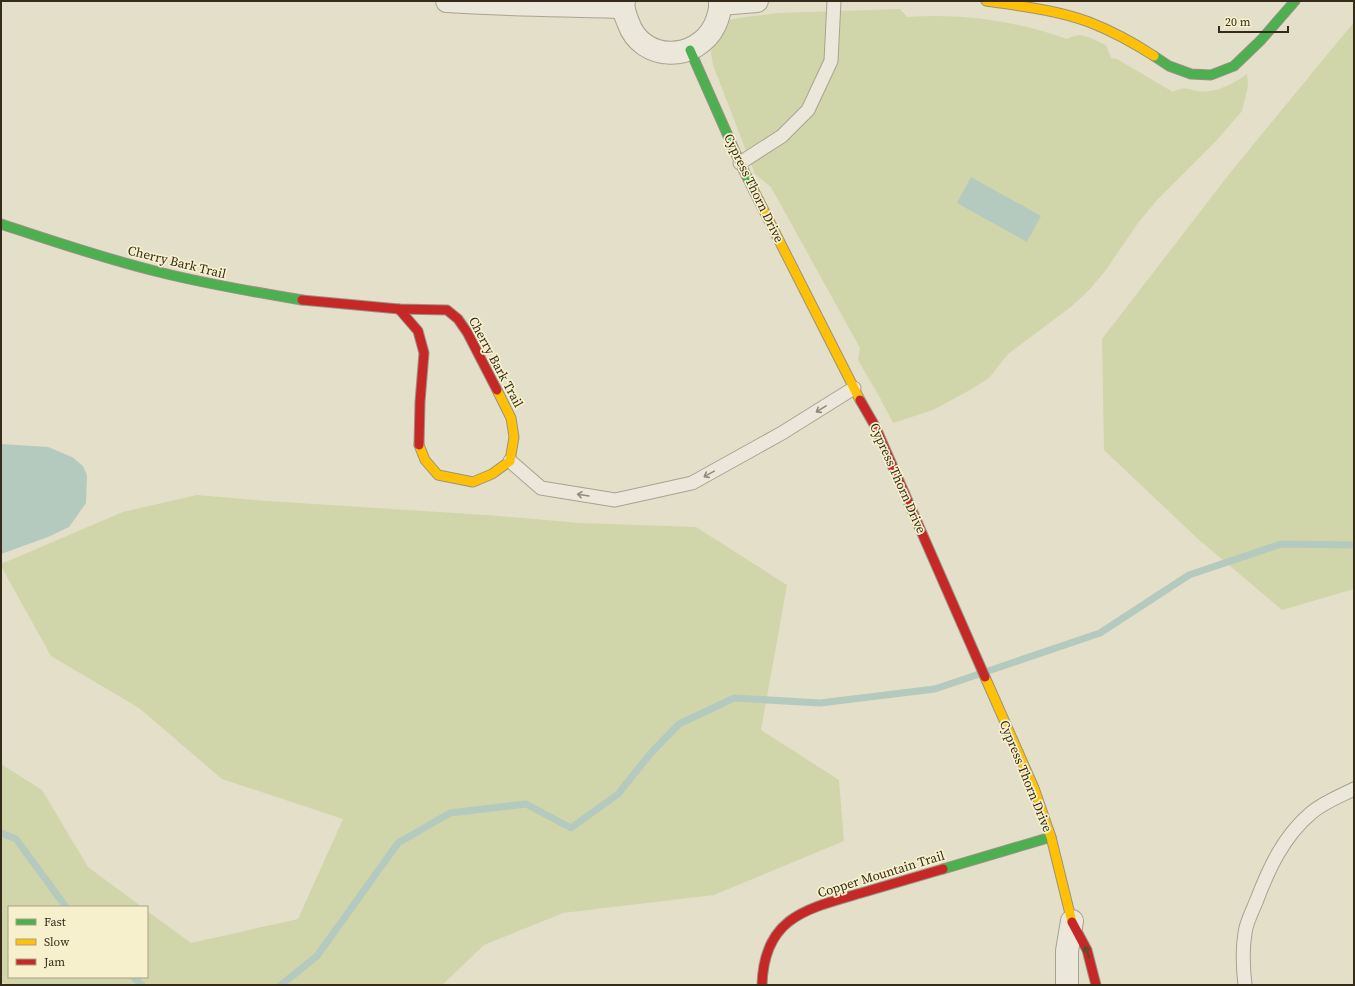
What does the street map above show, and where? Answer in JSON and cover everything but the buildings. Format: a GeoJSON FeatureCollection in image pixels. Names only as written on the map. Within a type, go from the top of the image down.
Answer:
{"type":"FeatureCollection","features":[{"type":"Feature","properties":{"kind":"street"},"geometry":{"type":"LineString","coordinates":[[446,1],[563,5],[623,4],[630,30],[640,42],[654,50],[670,53],[690,50],[700,44],[711,33],[718,19],[720,2],[757,1]]}},
{"type":"Feature","properties":{"kind":"street"},"geometry":{"type":"LineString","coordinates":[[986,1],[1042,10],[1088,22],[1131,41],[1169,66],[1191,74],[1210,75],[1234,66],[1261,40],[1295,1]]}},
{"type":"Feature","properties":{"kind":"street","name":"Cypress Thorn Drive"},"geometry":{"type":"LineString","coordinates":[[690,50],[740,163],[854,388],[875,426],[1034,788],[1051,837],[1072,921],[1087,950],[1096,985]]}},
{"type":"Feature","properties":{"kind":"street","name":"Cherry Bark Trail"},"geometry":{"type":"LineString","coordinates":[[1,224],[84,251],[150,270],[226,288],[312,302],[399,309],[446,310],[458,319],[467,332],[511,418],[514,437],[510,461]]}},
{"type":"Feature","properties":{"kind":"street"},"geometry":{"type":"LineString","coordinates":[[399,309],[418,331],[424,353],[418,443],[425,460],[438,475],[473,482],[492,474],[510,461]]}},
{"type":"Feature","properties":{"kind":"street","name":"Copper Mountain Trail"},"geometry":{"type":"LineString","coordinates":[[762,985],[764,966],[768,952],[775,937],[794,917],[807,910],[826,903],[1051,837]]}},
{"type":"Feature","properties":{"kind":"street","name":"Cypress Thorn Drive"},"geometry":{"type":"LineString","coordinates":[[1067,985],[1067,951],[1072,921]]}},
{"type":"Feature","properties":{"kind":"lane"},"geometry":{"type":"LineString","coordinates":[[740,163],[782,136],[808,110],[831,61],[834,1]]}},
{"type":"Feature","properties":{"kind":"lane"},"geometry":{"type":"LineString","coordinates":[[510,461],[541,488],[615,500],[692,483],[782,433],[854,388]]}},
{"type":"Feature","properties":{"kind":"lane"},"geometry":{"type":"LineString","coordinates":[[1245,985],[1242,955],[1245,931],[1266,874],[1279,850],[1294,830],[1312,812],[1336,797],[1354,789]]}},
{"type":"Feature","properties":{"kind":"green space"},"geometry":{"type":"Polygon","coordinates":[[[900,9],[907,17],[968,17],[1028,27],[1067,39],[1077,35],[1086,36],[1106,45],[1111,58],[1117,59],[1173,92],[1183,89],[1204,92],[1217,90],[1230,85],[1247,74],[1248,86],[1242,111],[1217,140],[1157,200],[1138,223],[1106,270],[1089,290],[1072,306],[1008,354],[989,378],[933,410],[893,423],[858,360],[860,348],[771,187],[755,174],[713,65],[711,53],[712,43],[720,28],[729,20],[778,13],[900,9]]]}},
{"type":"Feature","properties":{"kind":"green space"},"geometry":{"type":"Polygon","coordinates":[[[1354,22],[1354,589],[1282,610],[1198,539],[1104,450],[1102,339],[1230,173],[1354,22]]]}},
{"type":"Feature","properties":{"kind":"green space"},"geometry":{"type":"Polygon","coordinates":[[[197,495],[580,523],[696,527],[787,585],[761,730],[839,780],[844,841],[714,895],[563,913],[484,945],[442,985],[9,985],[1,982],[1,764],[42,790],[88,867],[141,906],[8,906],[8,978],[148,978],[148,912],[191,943],[298,919],[343,819],[222,779],[139,708],[51,656],[1,564],[123,512],[197,495]]]}},
{"type":"Feature","properties":{"kind":"shaded area"},"geometry":{"type":"Polygon","coordinates":[[[971,177],[1041,216],[1027,242],[957,203],[971,177]]]}},
{"type":"Feature","properties":{"kind":"shaded area"},"geometry":{"type":"Polygon","coordinates":[[[1,444],[48,447],[72,457],[83,466],[87,475],[86,503],[69,527],[48,537],[1,554],[1,444]]]}},
{"type":"Feature","properties":{"kind":"waterway"},"geometry":{"type":"LineString","coordinates":[[281,985],[317,956],[398,843],[450,813],[526,804],[571,828],[618,794],[650,754],[679,724],[734,698],[820,703],[935,689],[1100,633],[1189,575],[1281,544],[1354,545]]}},
{"type":"Feature","properties":{"kind":"waterway"},"geometry":{"type":"LineString","coordinates":[[1,833],[16,839],[65,906]]}},
{"type":"Feature","properties":{"kind":"waterway"},"geometry":{"type":"LineString","coordinates":[[134,978],[142,985]]}},
{"type":"Feature","properties":{"kind":"traffic: fast"},"geometry":{"type":"LineString","coordinates":[[1154,56],[1169,66],[1191,74],[1211,75],[1234,66],[1261,40],[1295,1]]}},
{"type":"Feature","properties":{"kind":"traffic: fast"},"geometry":{"type":"LineString","coordinates":[[690,50],[754,191]]}},
{"type":"Feature","properties":{"kind":"traffic: fast"},"geometry":{"type":"LineString","coordinates":[[1,224],[99,256],[139,267],[212,284],[302,300]]}},
{"type":"Feature","properties":{"kind":"traffic: fast"},"geometry":{"type":"LineString","coordinates":[[943,869],[1051,837]]}},
{"type":"Feature","properties":{"kind":"traffic: slow"},"geometry":{"type":"LineString","coordinates":[[986,1],[1038,9],[1077,18],[1114,33],[1154,56]]}},
{"type":"Feature","properties":{"kind":"traffic: slow"},"geometry":{"type":"LineString","coordinates":[[754,191],[860,400]]}},
{"type":"Feature","properties":{"kind":"traffic: slow"},"geometry":{"type":"LineString","coordinates":[[419,445],[425,460],[438,475],[473,482],[492,474],[510,461],[514,437],[511,418],[497,390]]}},
{"type":"Feature","properties":{"kind":"traffic: slow"},"geometry":{"type":"LineString","coordinates":[[985,677],[1034,788],[1051,837],[1072,922]]}},
{"type":"Feature","properties":{"kind":"traffic: jam"},"geometry":{"type":"LineString","coordinates":[[302,300],[399,309],[447,310],[458,319],[467,332],[497,390]]}},
{"type":"Feature","properties":{"kind":"traffic: jam"},"geometry":{"type":"LineString","coordinates":[[399,309],[418,331],[424,353],[420,402],[419,445]]}},
{"type":"Feature","properties":{"kind":"traffic: jam"},"geometry":{"type":"LineString","coordinates":[[860,400],[875,426],[985,677]]}},
{"type":"Feature","properties":{"kind":"traffic: jam"},"geometry":{"type":"LineString","coordinates":[[762,985],[765,962],[771,944],[780,930],[806,911],[841,899],[943,869]]}},
{"type":"Feature","properties":{"kind":"traffic: jam"},"geometry":{"type":"LineString","coordinates":[[1072,922],[1087,950],[1096,985]]}}]}
